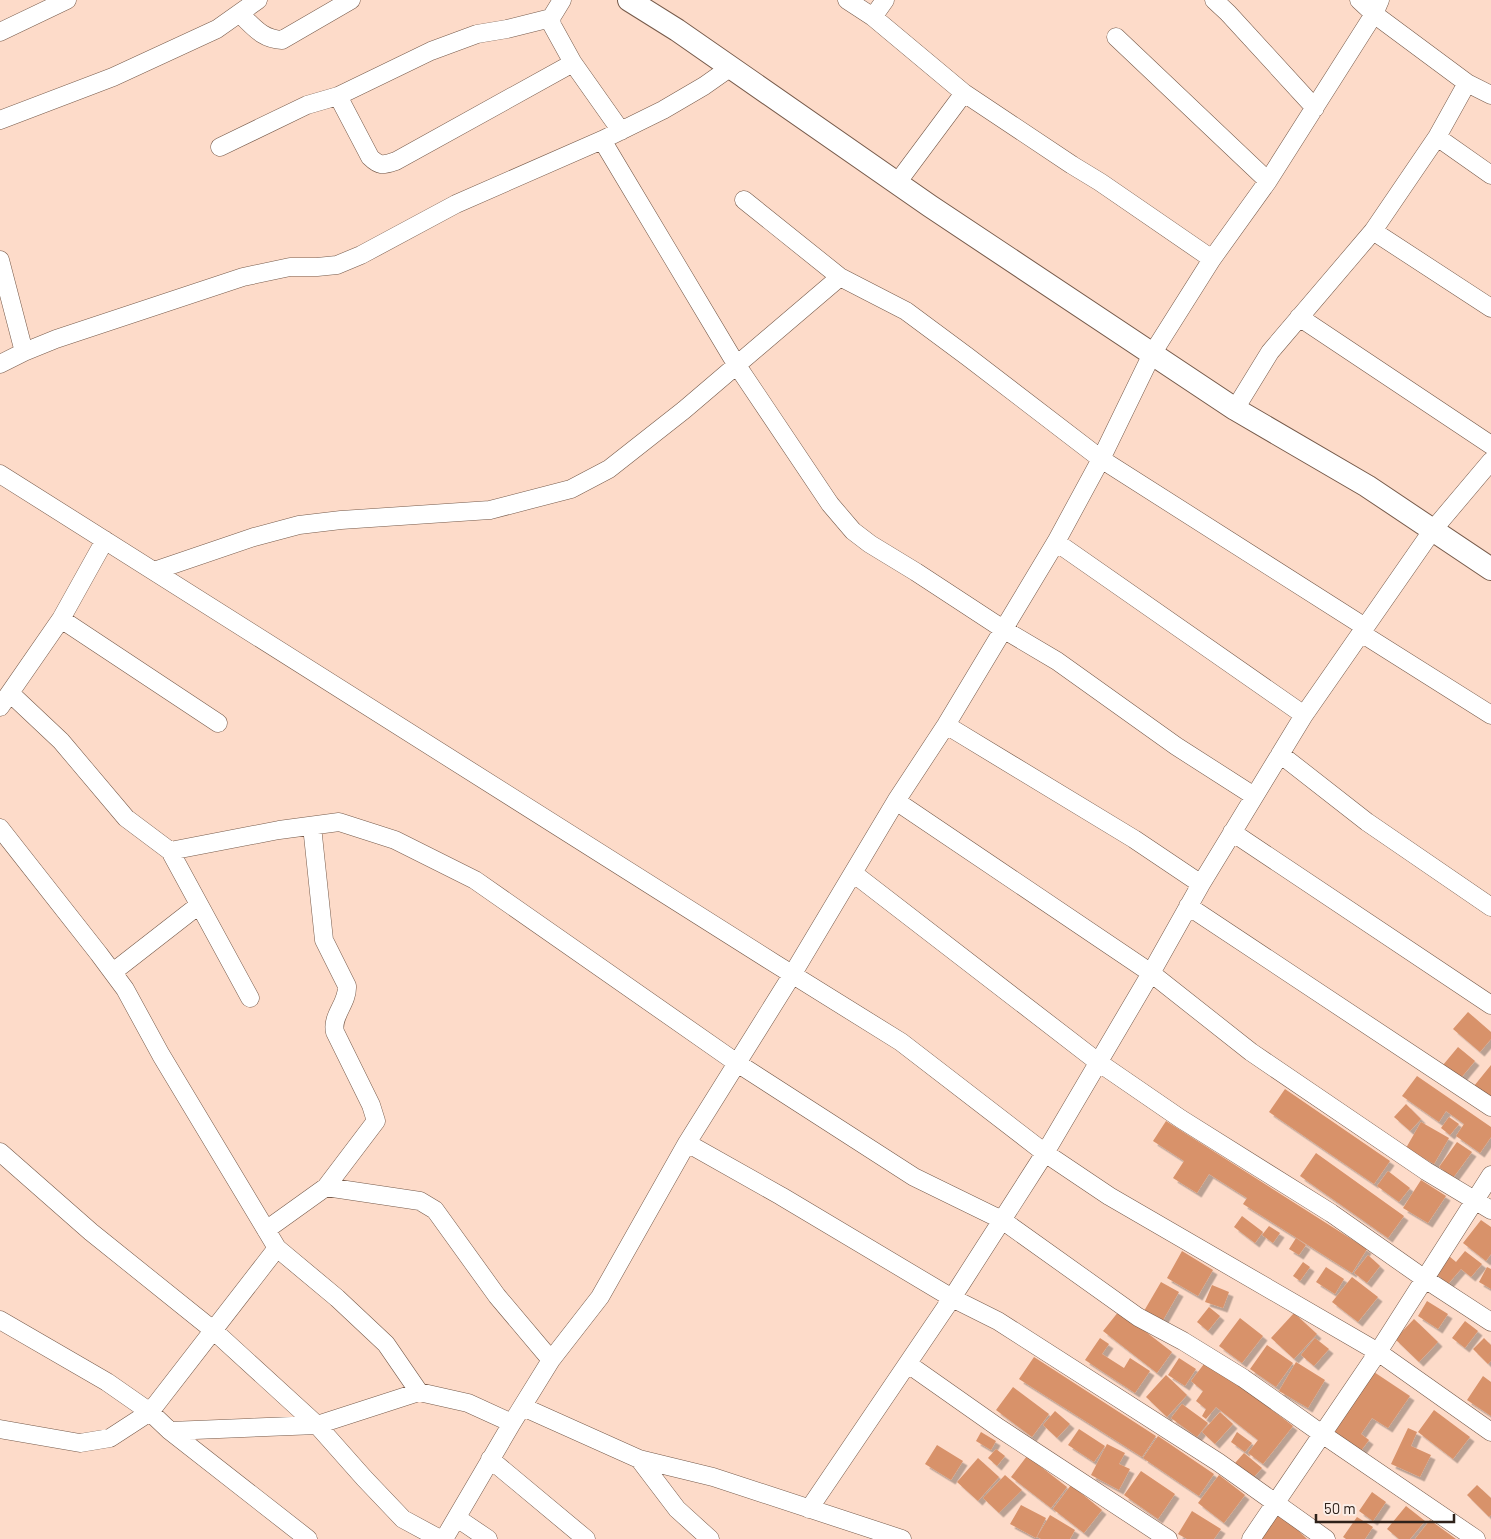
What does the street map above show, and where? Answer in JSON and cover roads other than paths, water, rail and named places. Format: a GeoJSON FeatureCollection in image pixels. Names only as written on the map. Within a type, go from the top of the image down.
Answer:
{"type":"FeatureCollection","features":[{"type":"Feature","properties":{"kind":"street"},"geometry":{"type":"LineString","coordinates":[[0,32],[67,0]]}},
{"type":"Feature","properties":{"kind":"street"},"geometry":{"type":"LineString","coordinates":[[0,120],[113,77],[217,29],[258,0]]}},
{"type":"Feature","properties":{"kind":"street"},"geometry":{"type":"LineString","coordinates":[[240,14],[260,33],[270,39],[282,40],[352,0]]}},
{"type":"Feature","properties":{"kind":"street"},"geometry":{"type":"LineString","coordinates":[[562,0],[551,18],[552,25],[573,63],[621,131]]}},
{"type":"Feature","properties":{"kind":"street"},"geometry":{"type":"LineString","coordinates":[[629,0],[731,66],[897,183],[1235,409],[1367,486],[1491,569]]}},
{"type":"Feature","properties":{"kind":"street"},"geometry":{"type":"LineString","coordinates":[[847,0],[873,17],[964,93],[1100,182],[1212,259]]}},
{"type":"Feature","properties":{"kind":"street"},"geometry":{"type":"LineString","coordinates":[[873,17],[885,0]]}},
{"type":"Feature","properties":{"kind":"street"},"geometry":{"type":"LineString","coordinates":[[1214,0],[1315,108]]}},
{"type":"Feature","properties":{"kind":"street"},"geometry":{"type":"LineString","coordinates":[[1359,0],[1377,7],[1467,83],[1491,95]]}},
{"type":"Feature","properties":{"kind":"street"},"geometry":{"type":"LineString","coordinates":[[444,1539],[490,1459],[551,1360],[600,1297],[687,1143],[792,975],[896,802],[946,725],[1056,542],[1101,459],[1152,354],[1212,259],[1268,181],[1377,7]]}},
{"type":"Feature","properties":{"kind":"street"},"geometry":{"type":"LineString","coordinates":[[220,147],[307,106],[338,96],[431,51],[477,34],[508,29],[551,18]]}},
{"type":"Feature","properties":{"kind":"street"},"geometry":{"type":"LineString","coordinates":[[1116,37],[1268,181]]}},
{"type":"Feature","properties":{"kind":"street"},"geometry":{"type":"LineString","coordinates":[[338,96],[370,157],[376,163],[385,164],[396,161],[573,63]]}},
{"type":"Feature","properties":{"kind":"street"},"geometry":{"type":"LineString","coordinates":[[0,364],[56,339],[243,277],[290,267],[337,265],[361,255],[456,204],[602,140],[663,110],[704,86],[731,66]]}},
{"type":"Feature","properties":{"kind":"street"},"geometry":{"type":"LineString","coordinates":[[1235,409],[1270,352],[1373,231],[1437,137],[1467,83]]}},
{"type":"Feature","properties":{"kind":"street"},"geometry":{"type":"LineString","coordinates":[[897,183],[964,93]]}},
{"type":"Feature","properties":{"kind":"street"},"geometry":{"type":"LineString","coordinates":[[1437,137],[1491,175]]}},
{"type":"Feature","properties":{"kind":"street"},"geometry":{"type":"LineString","coordinates":[[602,140],[736,364],[830,504],[853,531],[870,544],[1057,661],[1176,746],[1254,796]]}},
{"type":"Feature","properties":{"kind":"street"},"geometry":{"type":"LineString","coordinates":[[744,200],[840,277],[906,311],[1101,459],[1491,715]]}},
{"type":"Feature","properties":{"kind":"street"},"geometry":{"type":"LineString","coordinates":[[1373,231],[1491,308]]}},
{"type":"Feature","properties":{"kind":"street"},"geometry":{"type":"LineString","coordinates":[[0,260],[24,352]]}},
{"type":"Feature","properties":{"kind":"street"},"geometry":{"type":"LineString","coordinates":[[154,571],[254,537],[299,525],[341,520],[490,510],[571,489],[609,469],[684,410],[840,277]]}},
{"type":"Feature","properties":{"kind":"street"},"geometry":{"type":"LineString","coordinates":[[1299,317],[1491,445]]}},
{"type":"Feature","properties":{"kind":"street"},"geometry":{"type":"LineString","coordinates":[[809,1510],[952,1298],[1045,1153],[1151,973],[1200,884],[1304,715],[1432,531],[1491,462]]}},
{"type":"Feature","properties":{"kind":"street"},"geometry":{"type":"LineString","coordinates":[[0,474],[901,1042],[1045,1153],[1109,1196],[1378,1352],[1491,1432]]}},
{"type":"Feature","properties":{"kind":"street"},"geometry":{"type":"LineString","coordinates":[[105,540],[61,619],[5,700],[61,741],[126,818],[170,851],[250,998]]}},
{"type":"Feature","properties":{"kind":"street"},"geometry":{"type":"LineString","coordinates":[[1056,542],[1304,715]]}},
{"type":"Feature","properties":{"kind":"street"},"geometry":{"type":"LineString","coordinates":[[61,619],[218,723]]}},
{"type":"Feature","properties":{"kind":"street"},"geometry":{"type":"LineString","coordinates":[[946,725],[1134,839],[1200,884]]}},
{"type":"Feature","properties":{"kind":"street"},"geometry":{"type":"LineString","coordinates":[[1280,754],[1367,822],[1491,907]]}},
{"type":"Feature","properties":{"kind":"street"},"geometry":{"type":"LineString","coordinates":[[896,802],[1151,973],[1251,1052],[1426,1171],[1491,1210]]}},
{"type":"Feature","properties":{"kind":"street"},"geometry":{"type":"LineString","coordinates":[[170,851],[279,830],[339,822],[395,840],[475,880],[737,1063],[914,1177],[1002,1220],[1138,1317],[1183,1341],[1243,1378],[1476,1539]]}},
{"type":"Feature","properties":{"kind":"street"},"geometry":{"type":"LineString","coordinates":[[266,1230],[326,1187],[376,1120],[371,1105],[333,1025],[347,994],[347,986],[324,940],[312,826]]}},
{"type":"Feature","properties":{"kind":"street"},"geometry":{"type":"LineString","coordinates":[[0,828],[125,989],[161,1055],[276,1248],[337,1298],[386,1344],[419,1392]]}},
{"type":"Feature","properties":{"kind":"street"},"geometry":{"type":"LineString","coordinates":[[1232,832],[1491,1005]]}},
{"type":"Feature","properties":{"kind":"street"},"geometry":{"type":"LineString","coordinates":[[853,873],[1098,1062],[1181,1119],[1331,1214],[1426,1280],[1491,1322]]}},
{"type":"Feature","properties":{"kind":"street"},"geometry":{"type":"LineString","coordinates":[[113,972],[199,905]]}},
{"type":"Feature","properties":{"kind":"street"},"geometry":{"type":"LineString","coordinates":[[1188,906],[1491,1107]]}},
{"type":"Feature","properties":{"kind":"street"},"geometry":{"type":"LineString","coordinates":[[687,1143],[781,1196],[952,1298],[998,1321],[1218,1462],[1326,1539]]}},
{"type":"Feature","properties":{"kind":"street"},"geometry":{"type":"LineString","coordinates":[[0,1152],[91,1232],[213,1330],[317,1425],[403,1519],[440,1539]]}},
{"type":"Feature","properties":{"kind":"street"},"geometry":{"type":"LineString","coordinates":[[1251,1539],[1426,1280],[1474,1199],[1491,1175]]}},
{"type":"Feature","properties":{"kind":"street"},"geometry":{"type":"LineString","coordinates":[[326,1187],[420,1201],[435,1210],[497,1296],[551,1360]]}},
{"type":"Feature","properties":{"kind":"street"},"geometry":{"type":"LineString","coordinates":[[0,1429],[80,1442],[110,1438],[150,1412],[276,1248]]}},
{"type":"Feature","properties":{"kind":"street"},"geometry":{"type":"LineString","coordinates":[[0,1320],[107,1382],[150,1412],[170,1431],[308,1539]]}},
{"type":"Feature","properties":{"kind":"street"},"geometry":{"type":"LineString","coordinates":[[908,1364],[999,1428],[1168,1539]]}},
{"type":"Feature","properties":{"kind":"street"},"geometry":{"type":"LineString","coordinates":[[170,1431],[317,1425],[419,1392],[468,1403],[512,1423]]}},
{"type":"Feature","properties":{"kind":"street"},"geometry":{"type":"LineString","coordinates":[[523,1407],[639,1459],[712,1477],[902,1539]]}},
{"type":"Feature","properties":{"kind":"street"},"geometry":{"type":"LineString","coordinates":[[490,1459],[586,1539]]}},
{"type":"Feature","properties":{"kind":"street"},"geometry":{"type":"LineString","coordinates":[[639,1459],[677,1509],[710,1539]]}},
{"type":"Feature","properties":{"kind":"street"},"geometry":{"type":"LineString","coordinates":[[457,1518],[488,1539]]}}]}
